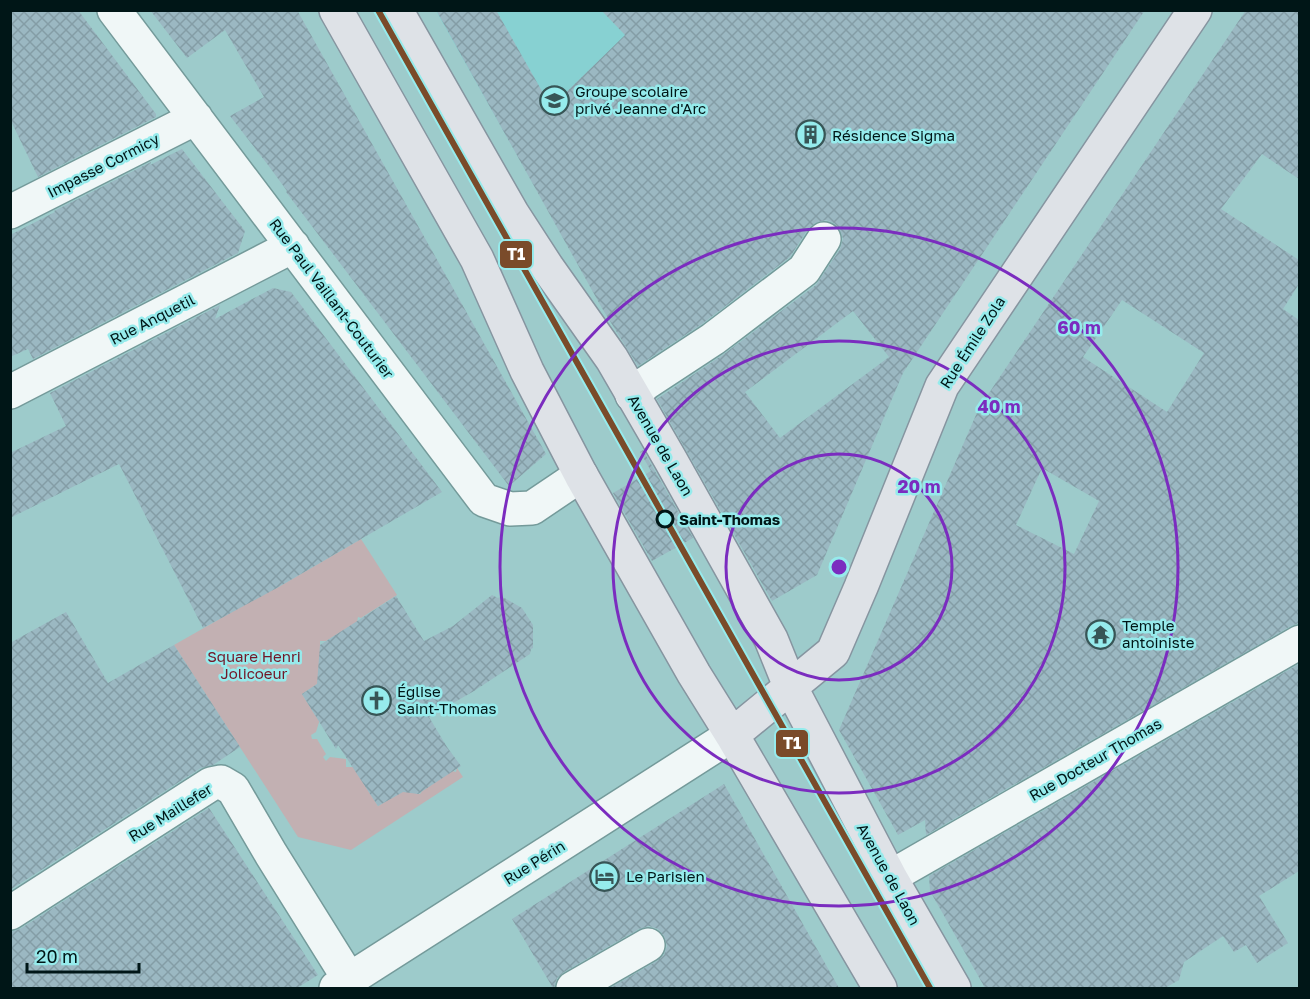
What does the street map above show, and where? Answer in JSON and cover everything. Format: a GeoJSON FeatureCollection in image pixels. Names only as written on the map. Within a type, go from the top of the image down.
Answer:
{"type":"FeatureCollection","features":[{"type":"Feature","properties":{"kind":"main road"},"geometry":{"type":"LineString","coordinates":[[336,10],[477,259],[527,371],[581,475],[694,674],[880,988]]}},
{"type":"Feature","properties":{"kind":"main road","name":"Avenue de Laon"},"geometry":{"type":"LineString","coordinates":[[396,10],[512,213],[598,338],[670,459],[771,639],[790,686],[890,877],[954,988]]}},
{"type":"Feature","properties":{"kind":"main road","name":"Rue Émile Zola"},"geometry":{"type":"LineString","coordinates":[[732,735],[832,652],[861,587],[942,386],[1195,10]]}},
{"type":"Feature","properties":{"kind":"street","name":"Rue Paul Vaillant-Couturier"},"geometry":{"type":"LineString","coordinates":[[114,10],[484,500],[510,509],[532,508],[581,475]]}},
{"type":"Feature","properties":{"kind":"street","name":"Impasse Cormicy"},"geometry":{"type":"LineString","coordinates":[[10,212],[196,118]]}},
{"type":"Feature","properties":{"kind":"street"},"geometry":{"type":"LineString","coordinates":[[632,395],[646,383],[713,339],[804,270],[824,239]]}},
{"type":"Feature","properties":{"kind":"street","name":"Rue Anquetil"},"geometry":{"type":"LineString","coordinates":[[10,392],[293,246]]}},
{"type":"Feature","properties":{"kind":"street","name":"Rue Docteur Thomas"},"geometry":{"type":"LineString","coordinates":[[890,877],[1299,642]]}},
{"type":"Feature","properties":{"kind":"street","name":"Rue Périn"},"geometry":{"type":"LineString","coordinates":[[343,984],[732,735]]}},
{"type":"Feature","properties":{"kind":"street","name":"Rue Maillefer"},"geometry":{"type":"LineString","coordinates":[[10,913],[211,784],[221,782],[233,789],[343,984]]}},
{"type":"Feature","properties":{"kind":"street"},"geometry":{"type":"LineString","coordinates":[[573,988],[648,945]]}},
{"type":"Feature","properties":{"kind":"shaded area","name":"Groupe scolaire privé Jeanne d'Arc"},"geometry":{"type":"Polygon","coordinates":[[[436,11],[714,11],[535,187],[436,11]]]}},
{"type":"Feature","properties":{"kind":"green space","name":"Square Henri Jolicoeur"},"geometry":{"type":"Polygon","coordinates":[[[361,539],[397,595],[361,618],[358,617],[357,622],[326,641],[320,641],[320,646],[326,646],[340,669],[302,694],[320,719],[316,732],[311,735],[312,739],[317,739],[326,754],[323,757],[326,761],[330,757],[346,759],[346,767],[353,767],[378,806],[414,785],[415,793],[420,794],[452,771],[456,772],[457,768],[463,777],[351,850],[298,837],[174,645],[361,539]]]}},
{"type":"Feature","properties":{"kind":"building"},"geometry":{"type":"Polygon","coordinates":[[[10,10],[78,10],[156,117],[38,177],[10,119],[10,10]]]}},
{"type":"Feature","properties":{"kind":"building"},"geometry":{"type":"Polygon","coordinates":[[[150,10],[297,10],[546,454],[509,486],[230,116],[264,97],[225,30],[187,58],[150,10]]]}},
{"type":"Feature","properties":{"kind":"building"},"geometry":{"type":"Polygon","coordinates":[[[436,10],[496,10],[551,107],[625,35],[601,10],[1145,10],[903,373],[817,575],[772,601],[657,399],[724,354],[816,285],[840,249],[843,239],[840,230],[834,223],[826,220],[815,223],[808,229],[790,257],[702,324],[638,366],[603,310],[436,10]],[[853,311],[745,392],[780,438],[889,357],[853,311]]]}},
{"type":"Feature","properties":{"kind":"building"},"geometry":{"type":"Polygon","coordinates":[[[1246,10],[1299,10],[1299,179],[1262,154],[1221,209],[1299,260],[1299,284],[1283,309],[1299,320],[1299,623],[926,835],[925,820],[898,835],[839,730],[979,408],[1246,10]],[[1122,300],[1083,357],[1167,412],[1204,353],[1122,300]],[[1042,468],[1016,525],[1074,554],[1099,501],[1042,468]]]}},
{"type":"Feature","properties":{"kind":"building"},"geometry":{"type":"Polygon","coordinates":[[[182,149],[245,231],[238,253],[33,359],[28,349],[10,357],[10,235],[151,162],[150,165],[182,149]]]}},
{"type":"Feature","properties":{"kind":"building"},"geometry":{"type":"Polygon","coordinates":[[[273,288],[291,292],[442,492],[203,628],[119,464],[10,518],[10,453],[66,426],[50,393],[220,305],[215,319],[273,288]]]}},
{"type":"Feature","properties":{"kind":"building"},"geometry":{"type":"Polygon","coordinates":[[[643,450],[693,538],[652,561],[613,493],[651,471],[640,452],[643,450]]]}},
{"type":"Feature","properties":{"kind":"building","name":"Église Saint-Thomas"},"geometry":{"type":"Polygon","coordinates":[[[492,595],[498,598],[501,596],[522,608],[533,625],[533,648],[530,654],[429,717],[461,766],[418,794],[403,792],[378,806],[338,745],[336,749],[302,694],[317,684],[320,645],[396,596],[424,641],[453,626],[492,595]]]}},
{"type":"Feature","properties":{"kind":"building"},"geometry":{"type":"Polygon","coordinates":[[[66,612],[108,683],[174,645],[240,747],[213,765],[201,768],[10,890],[10,643],[66,612]]]}},
{"type":"Feature","properties":{"kind":"building"},"geometry":{"type":"Polygon","coordinates":[[[1299,664],[1299,871],[1259,896],[1288,943],[1257,963],[1246,945],[1234,952],[1223,936],[1184,962],[1179,980],[1165,988],[985,988],[930,891],[929,876],[1299,664]]]}},
{"type":"Feature","properties":{"kind":"building"},"geometry":{"type":"Polygon","coordinates":[[[724,784],[839,988],[610,988],[664,955],[667,946],[664,936],[658,929],[649,926],[639,929],[564,972],[557,978],[553,988],[512,919],[724,784]]]}},
{"type":"Feature","properties":{"kind":"building"},"geometry":{"type":"Polygon","coordinates":[[[209,808],[318,975],[297,988],[10,988],[10,932],[20,929],[209,808]]]}},
{"type":"Feature","properties":{"kind":"transit line","name":"T1"},"geometry":{"type":"LineString","coordinates":[[378,10],[930,988]]}},
{"type":"Feature","properties":{"kind":"place","name":"Groupe scolaire privé Jeanne d'Arc"},"geometry":{"type":"Point","coordinates":[554,100]}},
{"type":"Feature","properties":{"kind":"place","name":"Résidence Sigma"},"geometry":{"type":"Point","coordinates":[811,135]}},
{"type":"Feature","properties":{"kind":"place","name":"Saint-Thomas"},"geometry":{"type":"Point","coordinates":[665,519]}},
{"type":"Feature","properties":{"kind":"place","name":"Temple antoiniste"},"geometry":{"type":"Point","coordinates":[1101,634]}},
{"type":"Feature","properties":{"kind":"place","name":"Église Saint-Thomas"},"geometry":{"type":"Point","coordinates":[376,700]}},
{"type":"Feature","properties":{"kind":"place","name":"Le Parisien"},"geometry":{"type":"Point","coordinates":[605,876]}}]}
